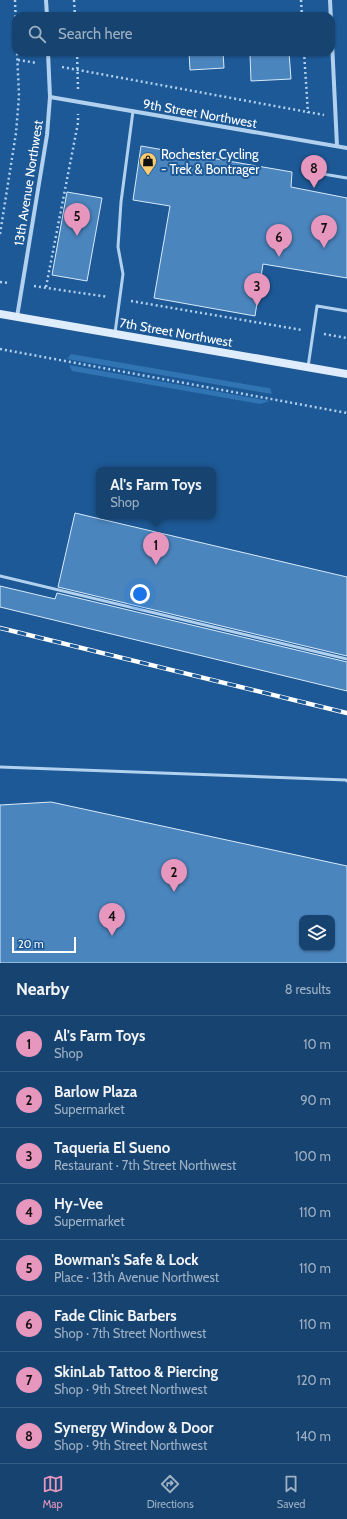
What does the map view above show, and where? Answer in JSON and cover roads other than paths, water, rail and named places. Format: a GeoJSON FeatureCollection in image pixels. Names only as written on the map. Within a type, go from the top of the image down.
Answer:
{"type":"FeatureCollection","features":[{"type":"Feature","properties":{"kind":"main road","name":"7th Street Northwest"},"geometry":{"type":"LineString","coordinates":[[0,314],[347,374]]}},
{"type":"Feature","properties":{"kind":"street"},"geometry":{"type":"LineString","coordinates":[[46,0],[47,12]]}},
{"type":"Feature","properties":{"kind":"street"},"geometry":{"type":"LineString","coordinates":[[330,0],[331,12]]}},
{"type":"Feature","properties":{"kind":"street","name":"13th Avenue Northwest"},"geometry":{"type":"LineString","coordinates":[[17,317],[47,135],[50,97],[48,56]]}},
{"type":"Feature","properties":{"kind":"street"},"geometry":{"type":"LineString","coordinates":[[333,56],[337,146]]}},
{"type":"Feature","properties":{"kind":"street","name":"9th Street Northwest"},"geometry":{"type":"LineString","coordinates":[[50,97],[347,148]]}},
{"type":"Feature","properties":{"kind":"lane"},"geometry":{"type":"LineString","coordinates":[[115,333],[123,274],[118,247],[120,202],[133,111]]}},
{"type":"Feature","properties":{"kind":"lane"},"geometry":{"type":"LineString","coordinates":[[305,171],[347,178]]}},
{"type":"Feature","properties":{"kind":"lane"},"geometry":{"type":"LineString","coordinates":[[308,367],[317,306],[347,311]]}},
{"type":"Feature","properties":{"kind":"lane"},"geometry":{"type":"LineString","coordinates":[[0,576],[347,659]]}},
{"type":"Feature","properties":{"kind":"lane"},"geometry":{"type":"LineString","coordinates":[[0,767],[347,781]]}},
{"type":"Feature","properties":{"kind":"railway"},"geometry":{"type":"LineString","coordinates":[[0,628],[347,713]]}},
{"type":"Feature","properties":{"kind":"place","name":"Rochester Cycling - Trek & Bontrager"},"geometry":{"type":"Point","coordinates":[148,176]}},
{"type":"Feature","properties":{"kind":"place","name":"Synergy Window & Door"},"geometry":{"type":"Point","coordinates":[314,188]}},
{"type":"Feature","properties":{"kind":"place","name":"Bowman's Safe & Lock"},"geometry":{"type":"Point","coordinates":[77,236]}},
{"type":"Feature","properties":{"kind":"place","name":"SkinLab Tattoo & Piercing"},"geometry":{"type":"Point","coordinates":[324,248]}},
{"type":"Feature","properties":{"kind":"place","name":"Fade Clinic Barbers"},"geometry":{"type":"Point","coordinates":[279,257]}},
{"type":"Feature","properties":{"kind":"place","name":"Taqueria El Sueno"},"geometry":{"type":"Point","coordinates":[257,306]}},
{"type":"Feature","properties":{"kind":"place","name":"Al's Farm Toys"},"geometry":{"type":"Point","coordinates":[156,565]}},
{"type":"Feature","properties":{"kind":"place","name":"Barlow Plaza"},"geometry":{"type":"Point","coordinates":[174,892]}},
{"type":"Feature","properties":{"kind":"place","name":"Hy-Vee"},"geometry":{"type":"Point","coordinates":[112,936]}}]}
